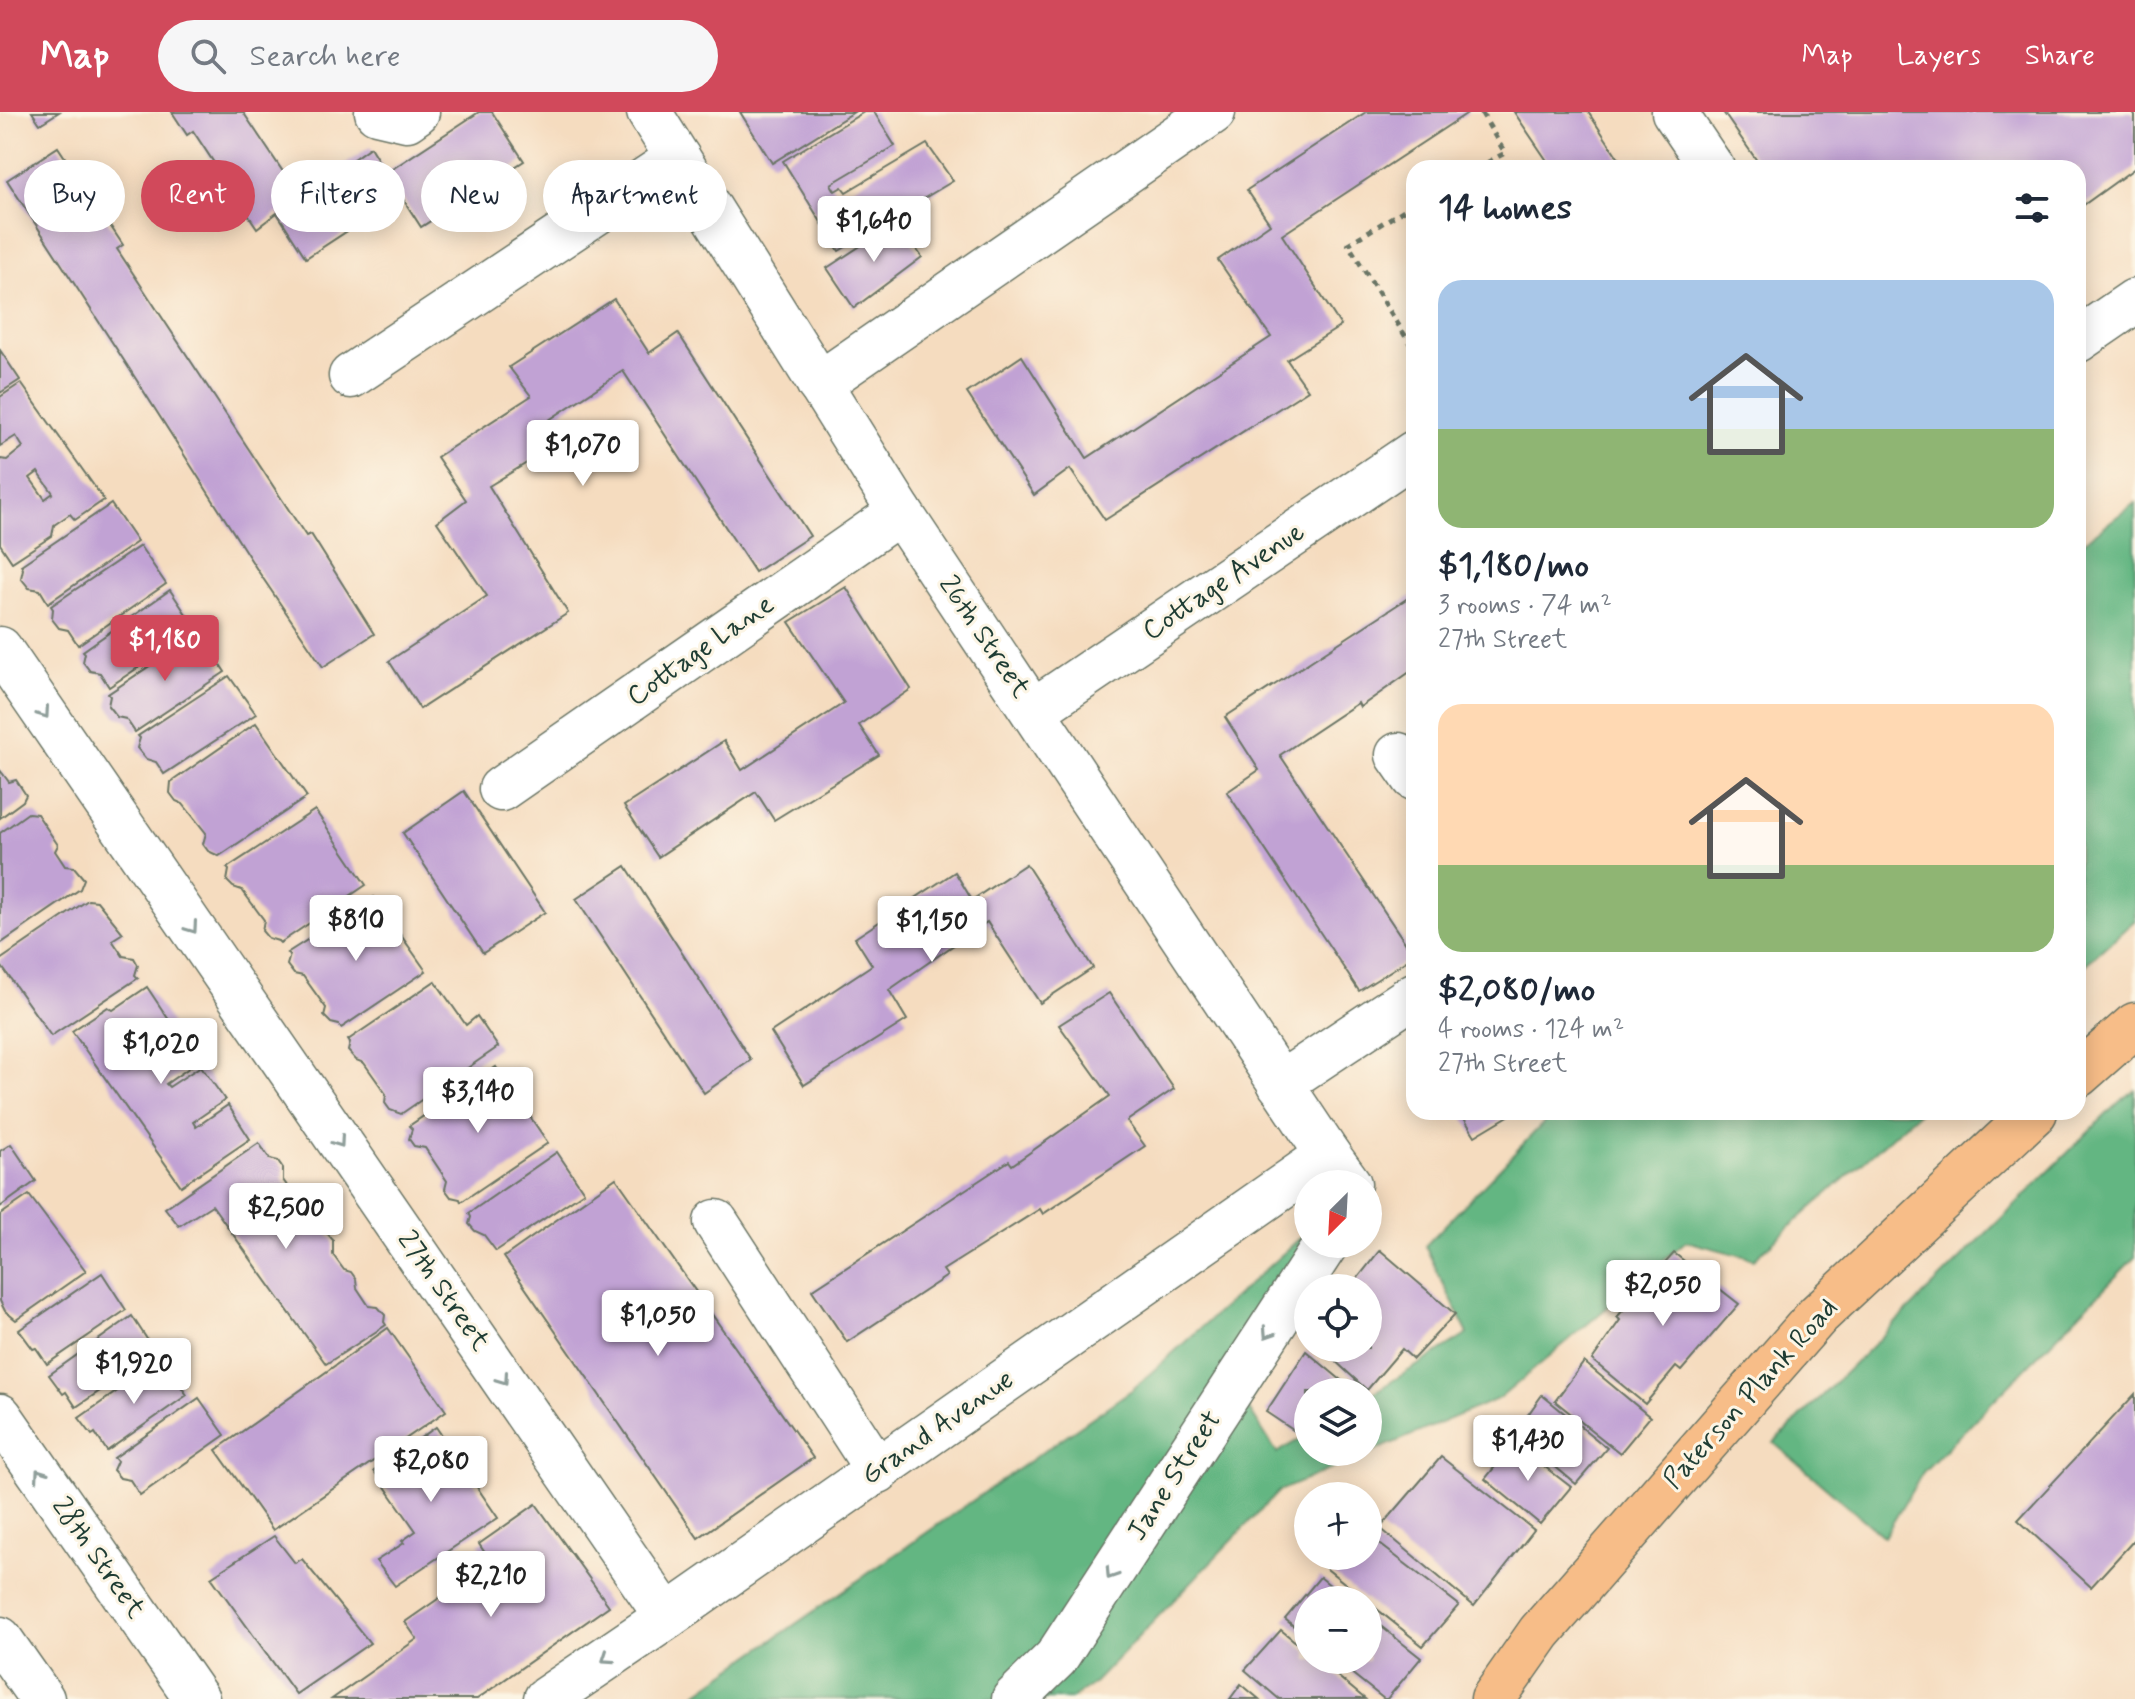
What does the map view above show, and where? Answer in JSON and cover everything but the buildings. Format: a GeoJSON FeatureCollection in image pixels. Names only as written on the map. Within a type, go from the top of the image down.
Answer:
{"type":"FeatureCollection","features":[{"type":"Feature","properties":{"kind":"main road"},"geometry":{"type":"LineString","coordinates":[[2086,1068],[2135,1025]]}},
{"type":"Feature","properties":{"kind":"main road","name":"Paterson Plank Road"},"geometry":{"type":"LineString","coordinates":[[1493,1699],[1540,1632],[1818,1315],[2026,1120]]}},
{"type":"Feature","properties":{"kind":"street"},"geometry":{"type":"LineString","coordinates":[[377,112],[407,119],[417,112]]}},
{"type":"Feature","properties":{"kind":"street","name":"26th Street"},"geometry":{"type":"LineString","coordinates":[[649,112],[900,512],[1338,1170]]}},
{"type":"Feature","properties":{"kind":"street"},"geometry":{"type":"LineString","coordinates":[[819,384],[1213,112]]}},
{"type":"Feature","properties":{"kind":"street"},"geometry":{"type":"LineString","coordinates":[[1674,112],[1707,160]]}},
{"type":"Feature","properties":{"kind":"street"},"geometry":{"type":"LineString","coordinates":[[351,376],[678,158]]}},
{"type":"Feature","properties":{"kind":"street"},"geometry":{"type":"LineString","coordinates":[[2086,335],[2135,301]]}},
{"type":"Feature","properties":{"kind":"street","name":"Cottage Avenue"},"geometry":{"type":"LineString","coordinates":[[1033,711],[1406,458]]}},
{"type":"Feature","properties":{"kind":"street","name":"Cottage Lane"},"geometry":{"type":"LineString","coordinates":[[501,789],[900,512]]}},
{"type":"Feature","properties":{"kind":"street","name":"27th Street"},"geometry":{"type":"LineString","coordinates":[[0,649],[667,1617]]}},
{"type":"Feature","properties":{"kind":"street"},"geometry":{"type":"LineString","coordinates":[[1280,1084],[1406,1000]]}},
{"type":"Feature","properties":{"kind":"street","name":"Grand Avenue"},"geometry":{"type":"LineString","coordinates":[[546,1699],[878,1471],[1294,1199]]}},
{"type":"Feature","properties":{"kind":"street"},"geometry":{"type":"LineString","coordinates":[[716,1222],[878,1471]]}},
{"type":"Feature","properties":{"kind":"street","name":"Jane Street"},"geometry":{"type":"LineString","coordinates":[[1014,1699],[1056,1658],[1317,1258]]}},
{"type":"Feature","properties":{"kind":"street","name":"28th Street"},"geometry":{"type":"LineString","coordinates":[[0,1416],[197,1699]]}},
{"type":"Feature","properties":{"kind":"street"},"geometry":{"type":"LineString","coordinates":[[0,1639],[42,1699]]}},
{"type":"Feature","properties":{"kind":"path"},"geometry":{"type":"LineString","coordinates":[[1481,112],[1505,153],[1492,160]]}},
{"type":"Feature","properties":{"kind":"path"},"geometry":{"type":"LineString","coordinates":[[1406,209],[1348,244],[1406,337]]}},
{"type":"Feature","properties":{"kind":"green space"},"geometry":{"type":"Polygon","coordinates":[[[2135,503],[2135,920],[2086,964],[2086,540],[2135,503]]]}},
{"type":"Feature","properties":{"kind":"green space"},"geometry":{"type":"Polygon","coordinates":[[[2135,1090],[2135,1257],[1923,1472],[1884,1537],[1774,1443],[2118,1103],[2135,1090]]]}},
{"type":"Feature","properties":{"kind":"green space"},"geometry":{"type":"Polygon","coordinates":[[[1546,1120],[1910,1120],[1754,1259],[1686,1241],[1500,1398],[1382,1448],[1382,1387],[1468,1334],[1425,1246],[1546,1120]]]}},
{"type":"Feature","properties":{"kind":"green space"},"geometry":{"type":"Polygon","coordinates":[[[1294,1244],[1294,1258],[1308,1258],[1308,1274],[1294,1274],[1294,1328],[1247,1406],[1277,1453],[1294,1443],[1294,1466],[1338,1466],[1294,1482],[1279,1491],[1093,1684],[1071,1699],[688,1699],[1133,1389],[1294,1244]]]}}]}
